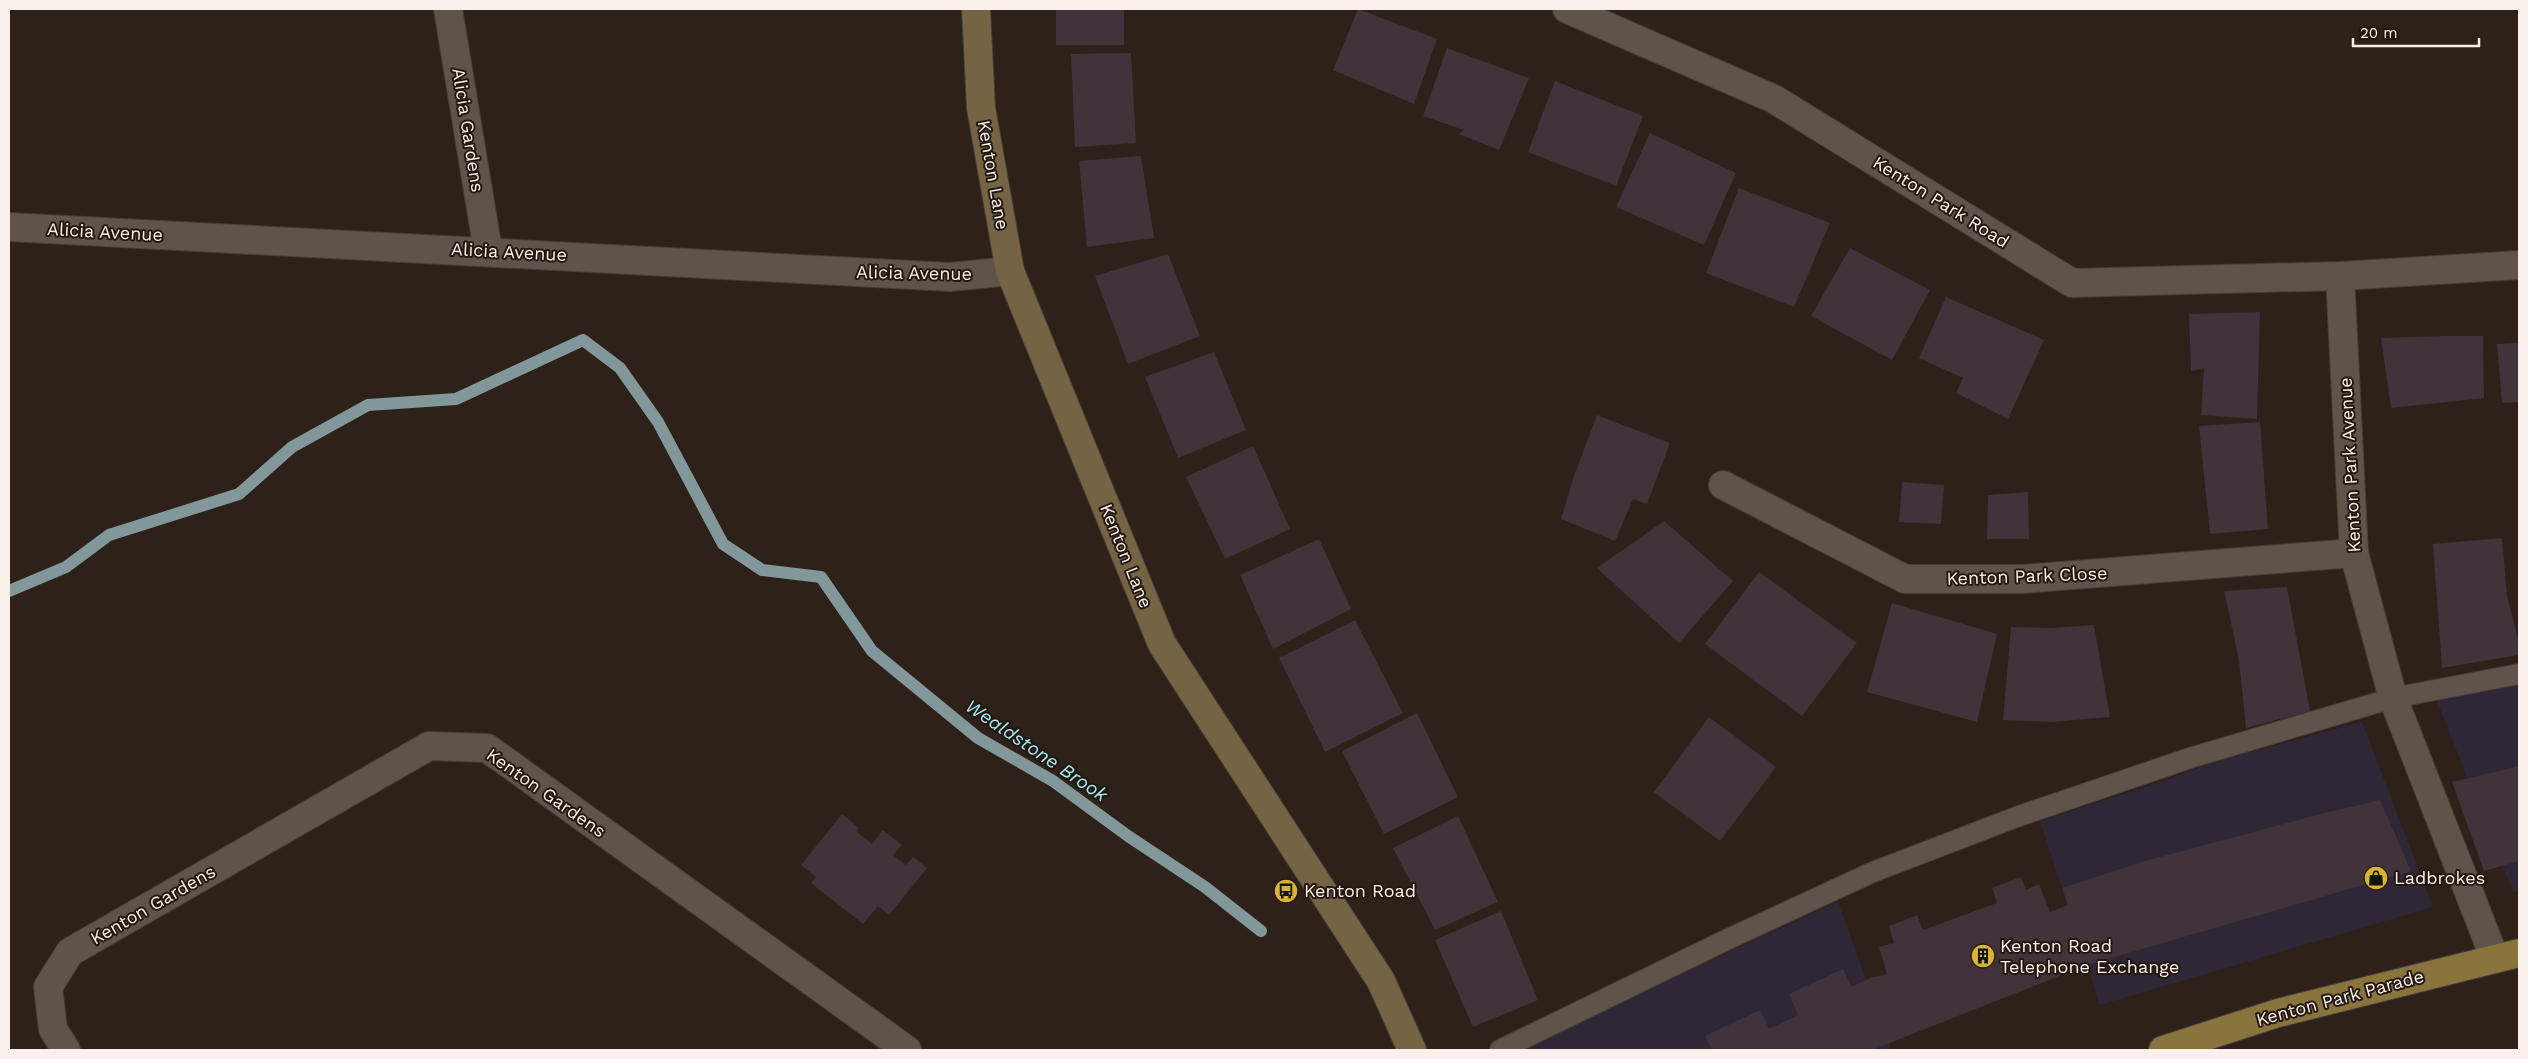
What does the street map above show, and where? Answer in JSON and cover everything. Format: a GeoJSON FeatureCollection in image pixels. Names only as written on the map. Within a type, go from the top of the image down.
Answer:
{"type":"FeatureCollection","features":[{"type":"Feature","properties":{"kind":"main road","name":"Kenton Park Parade"},"geometry":{"type":"LineString","coordinates":[[2164,1050],[2278,1013],[2507,956]]}},
{"type":"Feature","properties":{"kind":"street","name":"Alicia Gardens"},"geometry":{"type":"LineString","coordinates":[[448,9],[488,251]]}},
{"type":"Feature","properties":{"kind":"street","name":"Kenton Lane"},"geometry":{"type":"LineString","coordinates":[[976,9],[981,108],[1010,271],[1162,644],[1381,981],[1412,1050]]}},
{"type":"Feature","properties":{"kind":"street","name":"Kenton Park Road"},"geometry":{"type":"LineString","coordinates":[[1566,9],[1774,99],[2072,283],[2340,276]]}},
{"type":"Feature","properties":{"kind":"street","name":"Alicia Avenue"},"geometry":{"type":"LineString","coordinates":[[9,227],[950,277],[1010,271]]}},
{"type":"Feature","properties":{"kind":"street"},"geometry":{"type":"LineString","coordinates":[[2340,276],[2519,266]]}},
{"type":"Feature","properties":{"kind":"street","name":"Kenton Park Avenue"},"geometry":{"type":"LineString","coordinates":[[2340,276],[2354,553],[2393,698],[2507,956]]}},
{"type":"Feature","properties":{"kind":"street","name":"Kenton Park Close"},"geometry":{"type":"LineString","coordinates":[[1723,485],[1905,580],[2022,580],[2354,553]]}},
{"type":"Feature","properties":{"kind":"street","name":"Kenton Gardens"},"geometry":{"type":"LineString","coordinates":[[66,1050],[53,1028],[48,987],[70,952],[429,746],[487,748],[907,1050]]}},
{"type":"Feature","properties":{"kind":"lane"},"geometry":{"type":"LineString","coordinates":[[1500,1050],[1726,940],[1873,872],[2019,816],[2193,757],[2393,698],[2519,674]]}},
{"type":"Feature","properties":{"kind":"shaded area"},"geometry":{"type":"Polygon","coordinates":[[[2519,681],[2519,891],[2513,892],[2435,696],[2519,681]]]}},
{"type":"Feature","properties":{"kind":"shaded area"},"geometry":{"type":"Polygon","coordinates":[[[2362,722],[2433,907],[2100,1005],[2040,821],[2167,780],[2210,763],[2362,722]]]}},
{"type":"Feature","properties":{"kind":"shaded area"},"geometry":{"type":"Polygon","coordinates":[[[1838,902],[1891,1048],[1885,1050],[1514,1050],[1838,902]]]}},
{"type":"Feature","properties":{"kind":"building"},"geometry":{"type":"Polygon","coordinates":[[[1056,9],[1124,9],[1124,45],[1056,45],[1056,9]]]}},
{"type":"Feature","properties":{"kind":"building"},"geometry":{"type":"Polygon","coordinates":[[[1358,9],[1437,39],[1414,104],[1333,70],[1358,9]]]}},
{"type":"Feature","properties":{"kind":"building"},"geometry":{"type":"Polygon","coordinates":[[[1447,48],[1529,78],[1499,150],[1459,134],[1464,130],[1423,116],[1447,48]]]}},
{"type":"Feature","properties":{"kind":"building"},"geometry":{"type":"Polygon","coordinates":[[[1131,53],[1136,143],[1075,147],[1071,54],[1131,53]]]}},
{"type":"Feature","properties":{"kind":"building"},"geometry":{"type":"Polygon","coordinates":[[[1555,81],[1643,116],[1616,186],[1528,152],[1555,81]]]}},
{"type":"Feature","properties":{"kind":"building"},"geometry":{"type":"Polygon","coordinates":[[[1650,133],[1736,173],[1704,245],[1616,207],[1650,133]]]}},
{"type":"Feature","properties":{"kind":"building"},"geometry":{"type":"Polygon","coordinates":[[[1141,156],[1154,238],[1087,247],[1079,161],[1141,156]]]}},
{"type":"Feature","properties":{"kind":"building"},"geometry":{"type":"Polygon","coordinates":[[[1739,188],[1830,223],[1794,307],[1706,273],[1739,188]]]}},
{"type":"Feature","properties":{"kind":"building"},"geometry":{"type":"Polygon","coordinates":[[[1850,248],[1930,290],[1892,360],[1811,316],[1850,248]]]}},
{"type":"Feature","properties":{"kind":"building"},"geometry":{"type":"Polygon","coordinates":[[[1168,254],[1200,336],[1128,364],[1095,276],[1168,254]]]}},
{"type":"Feature","properties":{"kind":"building"},"geometry":{"type":"Polygon","coordinates":[[[1946,297],[2044,340],[2008,419],[1956,393],[1963,378],[1919,358],[1946,297]]]}},
{"type":"Feature","properties":{"kind":"building"},"geometry":{"type":"Polygon","coordinates":[[[2260,312],[2257,419],[2201,415],[2204,368],[2191,371],[2189,314],[2260,312]]]}},
{"type":"Feature","properties":{"kind":"building"},"geometry":{"type":"Polygon","coordinates":[[[2483,336],[2484,398],[2391,408],[2381,338],[2483,336]]]}},
{"type":"Feature","properties":{"kind":"building"},"geometry":{"type":"Polygon","coordinates":[[[2519,343],[2519,402],[2502,403],[2497,344],[2519,343]]]}},
{"type":"Feature","properties":{"kind":"building"},"geometry":{"type":"Polygon","coordinates":[[[1214,352],[1246,430],[1178,458],[1145,377],[1214,352]]]}},
{"type":"Feature","properties":{"kind":"building"},"geometry":{"type":"Polygon","coordinates":[[[1597,415],[1670,443],[1647,504],[1633,499],[1615,541],[1561,519],[1574,476],[1597,415]]]}},
{"type":"Feature","properties":{"kind":"building"},"geometry":{"type":"Polygon","coordinates":[[[2260,422],[2268,529],[2210,534],[2199,426],[2260,422]]]}},
{"type":"Feature","properties":{"kind":"building"},"geometry":{"type":"Polygon","coordinates":[[[1253,446],[1290,529],[1225,559],[1186,477],[1253,446]]]}},
{"type":"Feature","properties":{"kind":"building"},"geometry":{"type":"Polygon","coordinates":[[[1902,482],[1944,485],[1941,524],[1899,522],[1902,482]]]}},
{"type":"Feature","properties":{"kind":"building"},"geometry":{"type":"Polygon","coordinates":[[[2028,492],[2029,539],[1987,539],[1988,495],[2028,492]]]}},
{"type":"Feature","properties":{"kind":"building"},"geometry":{"type":"Polygon","coordinates":[[[1664,521],[1733,581],[1679,643],[1597,568],[1664,521]]]}},
{"type":"Feature","properties":{"kind":"building"},"geometry":{"type":"Polygon","coordinates":[[[2502,538],[2507,596],[2519,642],[2519,655],[2442,668],[2433,544],[2502,538]]]}},
{"type":"Feature","properties":{"kind":"building"},"geometry":{"type":"Polygon","coordinates":[[[1319,539],[1351,609],[1273,649],[1240,575],[1319,539]]]}},
{"type":"Feature","properties":{"kind":"building"},"geometry":{"type":"Polygon","coordinates":[[[1759,572],[1857,643],[1802,716],[1705,644],[1759,572]]]}},
{"type":"Feature","properties":{"kind":"building"},"geometry":{"type":"Polygon","coordinates":[[[2287,587],[2310,711],[2246,728],[2239,660],[2224,591],[2287,587]]]}},
{"type":"Feature","properties":{"kind":"building"},"geometry":{"type":"Polygon","coordinates":[[[1892,603],[1997,634],[1977,722],[1867,692],[1892,603]]]}},
{"type":"Feature","properties":{"kind":"building"},"geometry":{"type":"Polygon","coordinates":[[[1355,620],[1403,713],[1325,752],[1279,658],[1355,620]]]}},
{"type":"Feature","properties":{"kind":"building"},"geometry":{"type":"Polygon","coordinates":[[[2094,625],[2110,717],[2052,722],[2003,720],[2011,627],[2052,628],[2094,625]]]}},
{"type":"Feature","properties":{"kind":"building"},"geometry":{"type":"Polygon","coordinates":[[[1417,713],[1458,797],[1384,834],[1342,751],[1417,713]]]}},
{"type":"Feature","properties":{"kind":"building"},"geometry":{"type":"Polygon","coordinates":[[[1709,717],[1776,767],[1720,841],[1654,792],[1709,717]]]}},
{"type":"Feature","properties":{"kind":"building"},"geometry":{"type":"Polygon","coordinates":[[[2519,766],[2519,861],[2484,871],[2452,782],[2519,766]]]}},
{"type":"Feature","properties":{"kind":"building"},"geometry":{"type":"Polygon","coordinates":[[[2380,800],[2411,871],[2087,965],[1872,1050],[1712,1050],[1705,1036],[1760,1010],[1769,1029],[1798,1015],[1789,994],[1843,969],[1851,987],[1870,978],[1887,974],[1879,947],[1894,943],[1889,926],[1917,915],[1923,930],[1997,903],[1992,888],[2021,877],[2026,890],[2039,884],[2050,912],[2068,905],[2062,888],[2145,861],[2380,800]]]}},
{"type":"Feature","properties":{"kind":"building"},"geometry":{"type":"Polygon","coordinates":[[[842,814],[859,828],[856,831],[872,844],[883,830],[902,845],[893,855],[906,865],[913,857],[927,868],[889,915],[878,906],[863,924],[811,883],[816,877],[801,865],[842,814]]]}},
{"type":"Feature","properties":{"kind":"building"},"geometry":{"type":"Polygon","coordinates":[[[1458,816],[1498,902],[1435,930],[1393,848],[1458,816]]]}},
{"type":"Feature","properties":{"kind":"building"},"geometry":{"type":"Polygon","coordinates":[[[1501,911],[1538,1000],[1473,1027],[1435,940],[1501,911]]]}},
{"type":"Feature","properties":{"kind":"waterway","name":"Wealdstone Brook"},"geometry":{"type":"LineString","coordinates":[[9,591],[66,567],[109,535],[239,494],[292,447],[368,405],[456,399],[583,340],[620,368],[658,422],[723,544],[762,570],[821,577],[872,651],[978,738],[1053,781],[1128,836],[1205,887],[1261,931]]}},
{"type":"Feature","properties":{"kind":"place","name":"Ladbrokes"},"geometry":{"type":"Point","coordinates":[2376,878]}},
{"type":"Feature","properties":{"kind":"place","name":"Kenton Road"},"geometry":{"type":"Point","coordinates":[1286,891]}},
{"type":"Feature","properties":{"kind":"place","name":"Kenton Road Telephone Exchange"},"geometry":{"type":"Point","coordinates":[1983,956]}}]}
